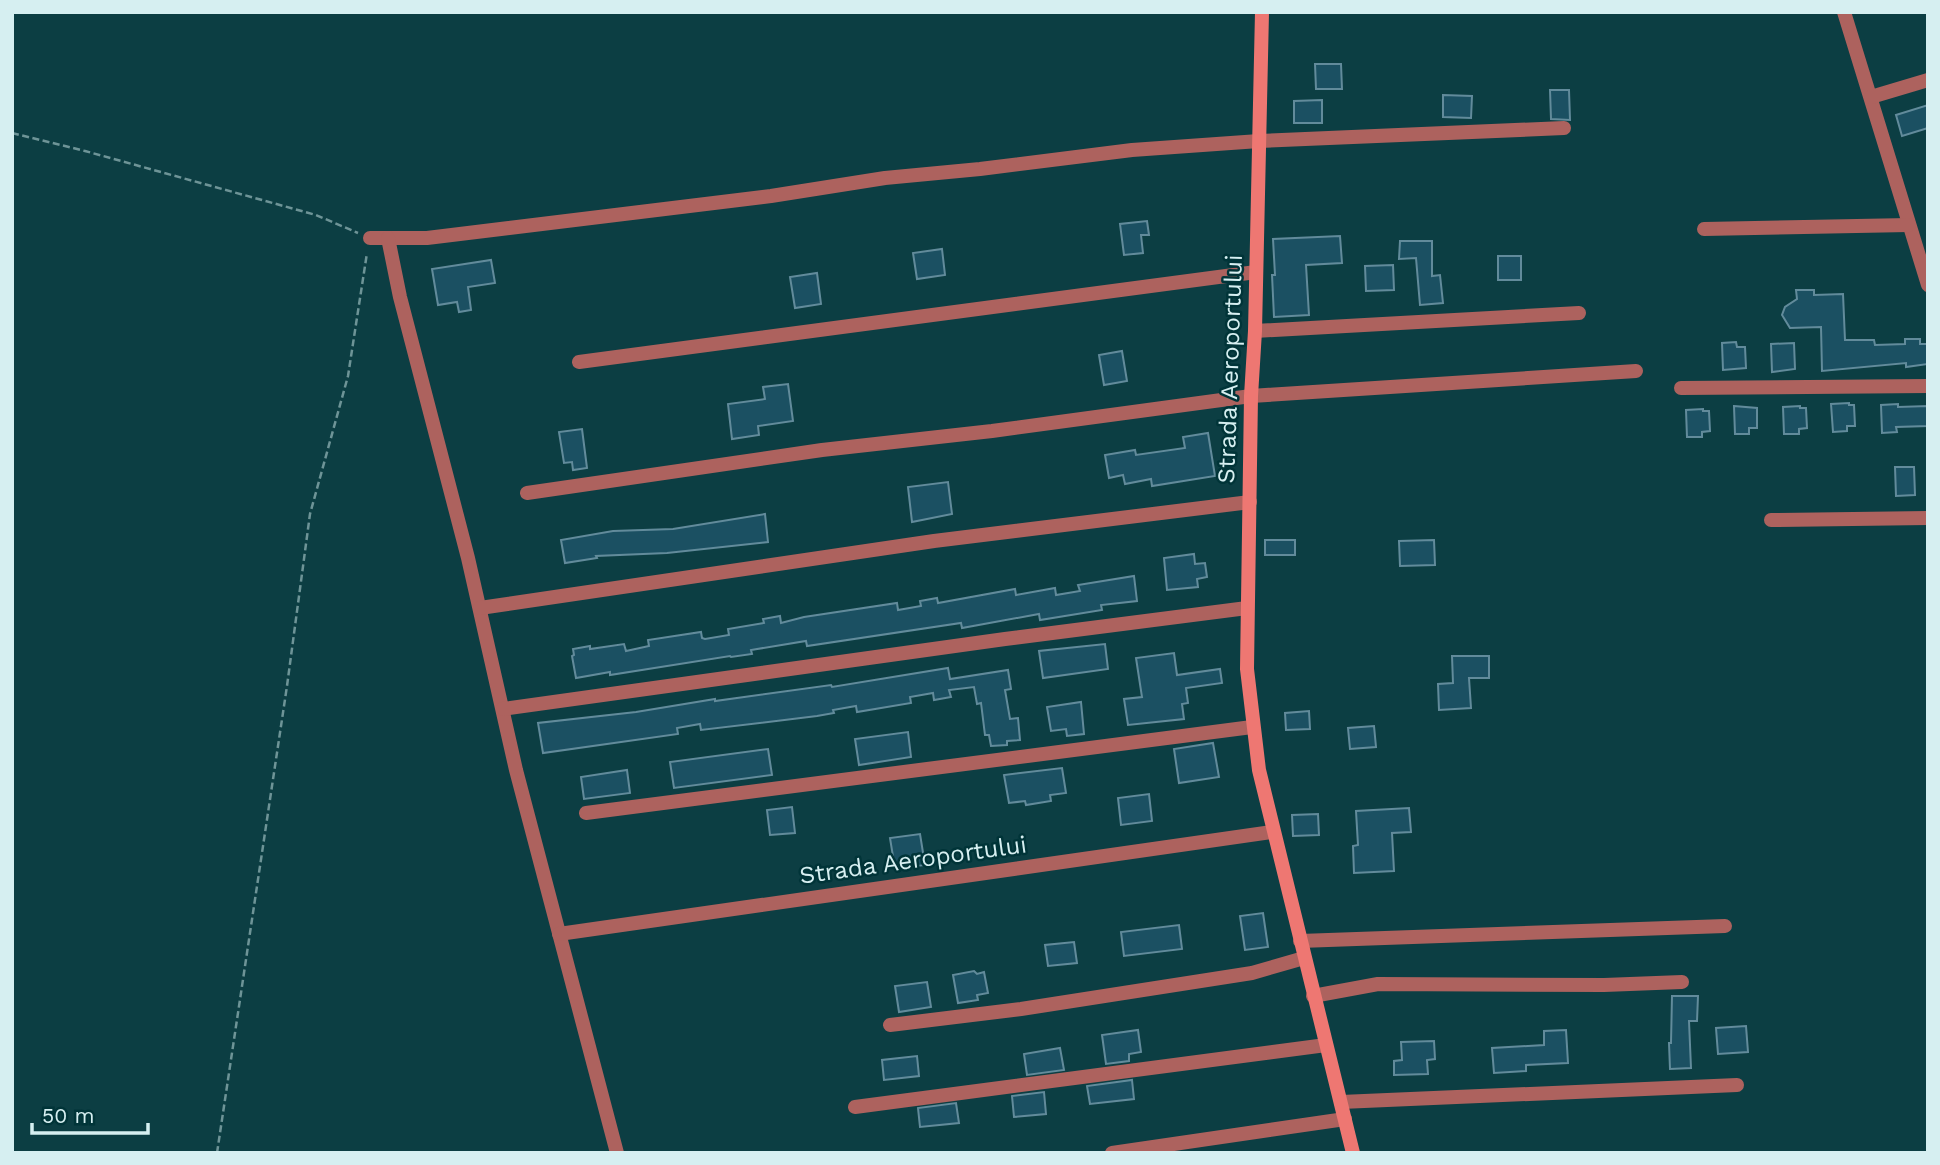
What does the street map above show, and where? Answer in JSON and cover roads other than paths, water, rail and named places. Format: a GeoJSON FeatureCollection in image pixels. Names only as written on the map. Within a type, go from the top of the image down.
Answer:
{"type":"FeatureCollection","features":[{"type":"Feature","properties":{"kind":"street","name":"Strada Aeroportului"},"geometry":{"type":"LineString","coordinates":[[1262,12],[1255,331],[1251,396],[1247,669],[1252,727],[1272,832],[1353,1153]]}},
{"type":"Feature","properties":{"kind":"street"},"geometry":{"type":"LineString","coordinates":[[1844,12],[1928,285]]}},
{"type":"Feature","properties":{"kind":"street"},"geometry":{"type":"LineString","coordinates":[[1871,97],[1928,80]]}},
{"type":"Feature","properties":{"kind":"street"},"geometry":{"type":"LineString","coordinates":[[370,238],[441,236],[771,196],[885,178],[1132,150],[1259,141],[1564,128]]}},
{"type":"Feature","properties":{"kind":"street"},"geometry":{"type":"LineString","coordinates":[[1704,229],[1909,225]]}},
{"type":"Feature","properties":{"kind":"street"},"geometry":{"type":"LineString","coordinates":[[388,238],[559,934],[617,1153]]}},
{"type":"Feature","properties":{"kind":"street"},"geometry":{"type":"LineString","coordinates":[[579,362],[1256,272]]}},
{"type":"Feature","properties":{"kind":"street"},"geometry":{"type":"LineString","coordinates":[[1255,331],[1579,313]]}},
{"type":"Feature","properties":{"kind":"street"},"geometry":{"type":"LineString","coordinates":[[527,493],[822,450],[992,431],[1251,396],[1636,371]]}},
{"type":"Feature","properties":{"kind":"street"},"geometry":{"type":"LineString","coordinates":[[1681,388],[1928,386]]}},
{"type":"Feature","properties":{"kind":"street"},"geometry":{"type":"LineString","coordinates":[[480,608],[934,541],[1250,502]]}},
{"type":"Feature","properties":{"kind":"street"},"geometry":{"type":"LineString","coordinates":[[1771,520],[1928,518]]}},
{"type":"Feature","properties":{"kind":"street"},"geometry":{"type":"LineString","coordinates":[[503,709],[1247,608]]}},
{"type":"Feature","properties":{"kind":"street"},"geometry":{"type":"LineString","coordinates":[[586,813],[1252,727]]}},
{"type":"Feature","properties":{"kind":"street","name":"Strada Aeroportului"},"geometry":{"type":"LineString","coordinates":[[559,934],[1272,832]]}},
{"type":"Feature","properties":{"kind":"street"},"geometry":{"type":"LineString","coordinates":[[1300,941],[1725,926]]}},
{"type":"Feature","properties":{"kind":"street"},"geometry":{"type":"LineString","coordinates":[[890,1025],[1021,1009],[1252,973],[1304,958]]}},
{"type":"Feature","properties":{"kind":"street"},"geometry":{"type":"LineString","coordinates":[[1313,996],[1378,984],[1604,985],[1682,982]]}},
{"type":"Feature","properties":{"kind":"street"},"geometry":{"type":"LineString","coordinates":[[855,1107],[1326,1045]]}},
{"type":"Feature","properties":{"kind":"street"},"geometry":{"type":"LineString","coordinates":[[1340,1102],[1737,1085]]}},
{"type":"Feature","properties":{"kind":"street"},"geometry":{"type":"LineString","coordinates":[[1112,1153],[1345,1119]]}}]}
